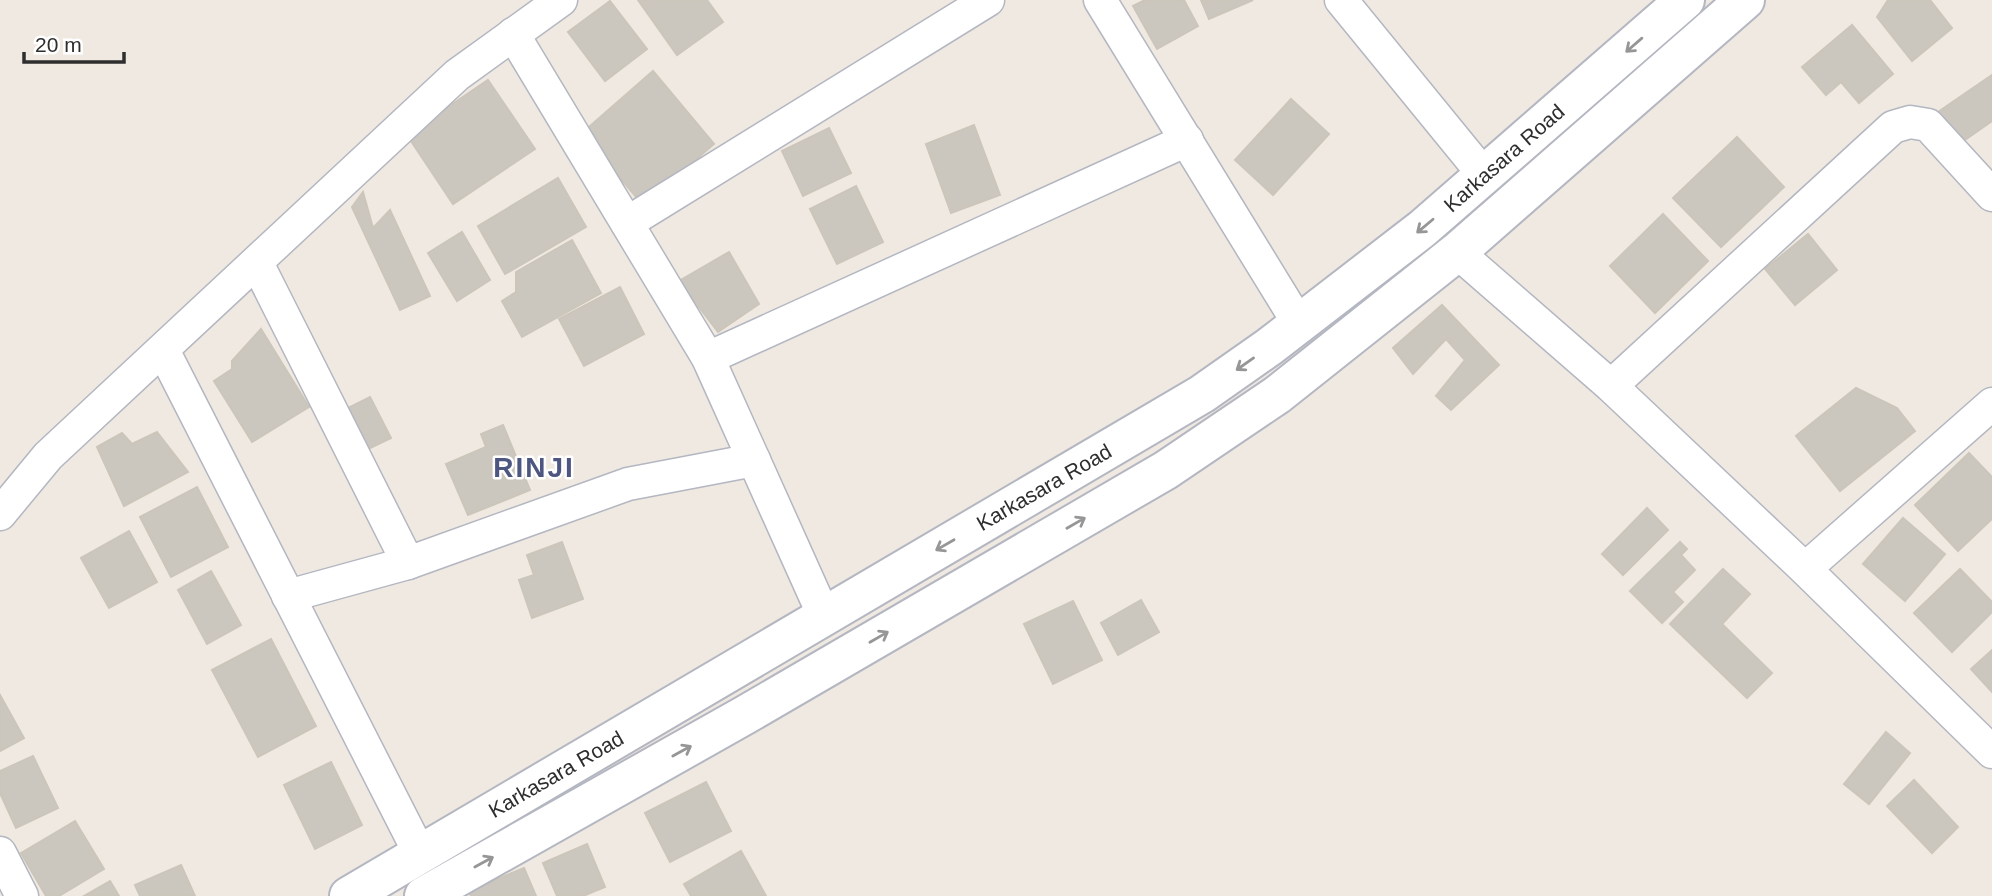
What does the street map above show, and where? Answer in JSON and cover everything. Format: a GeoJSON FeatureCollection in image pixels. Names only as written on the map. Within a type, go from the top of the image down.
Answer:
{"type":"FeatureCollection","features":[{"type":"Feature","properties":{"kind":"main road","name":"Karkasara Road"},"geometry":{"type":"LineString","coordinates":[[349,896],[1202,394],[1269,347],[1422,229],[1685,0]]}},
{"type":"Feature","properties":{"kind":"main road","name":"Karkasara Road"},"geometry":{"type":"LineString","coordinates":[[425,896],[746,715],[1166,470],[1278,395],[1457,252],[1745,0]]}},
{"type":"Feature","properties":{"kind":"main road"},"geometry":{"type":"LineString","coordinates":[[1549,119],[1574,149]]}},
{"type":"Feature","properties":{"kind":"street"},"geometry":{"type":"LineString","coordinates":[[0,514],[48,456],[457,75],[561,0]]}},
{"type":"Feature","properties":{"kind":"street"},"geometry":{"type":"LineString","coordinates":[[627,223],[988,0]]}},
{"type":"Feature","properties":{"kind":"street"},"geometry":{"type":"LineString","coordinates":[[1100,0],[1299,324]]}},
{"type":"Feature","properties":{"kind":"street"},"geometry":{"type":"LineString","coordinates":[[1340,0],[1484,175]]}},
{"type":"Feature","properties":{"kind":"street"},"geometry":{"type":"LineString","coordinates":[[513,34],[708,358],[824,617]]}},
{"type":"Feature","properties":{"kind":"street"},"geometry":{"type":"LineString","coordinates":[[1611,386],[1893,127],[1910,122],[1928,125],[1992,195]]}},
{"type":"Feature","properties":{"kind":"street"},"geometry":{"type":"LineString","coordinates":[[708,358],[1187,140]]}},
{"type":"Feature","properties":{"kind":"street"},"geometry":{"type":"LineString","coordinates":[[1457,252],[1611,386],[1805,569],[1992,752]]}},
{"type":"Feature","properties":{"kind":"street"},"geometry":{"type":"LineString","coordinates":[[257,263],[408,563]]}},
{"type":"Feature","properties":{"kind":"street"},"geometry":{"type":"LineString","coordinates":[[163,350],[420,854]]}},
{"type":"Feature","properties":{"kind":"street"},"geometry":{"type":"LineString","coordinates":[[1805,569],[1988,415]]}},
{"type":"Feature","properties":{"kind":"street"},"geometry":{"type":"LineString","coordinates":[[288,596],[408,563],[628,484],[754,460]]}},
{"type":"Feature","properties":{"kind":"street"},"geometry":{"type":"LineString","coordinates":[[0,853],[22,896]]}},
{"type":"Feature","properties":{"kind":"building"},"geometry":{"type":"Polygon","coordinates":[[[638,0],[707,0],[723,22],[677,55],[638,0]]]}},
{"type":"Feature","properties":{"kind":"building"},"geometry":{"type":"Polygon","coordinates":[[[1145,0],[1184,0],[1198,26],[1157,49],[1133,6],[1145,0]]]}},
{"type":"Feature","properties":{"kind":"building"},"geometry":{"type":"Polygon","coordinates":[[[1201,0],[1253,0],[1209,19],[1201,0]]]}},
{"type":"Feature","properties":{"kind":"building"},"geometry":{"type":"Polygon","coordinates":[[[1888,0],[1930,0],[1952,28],[1912,61],[1877,17],[1888,0]]]}},
{"type":"Feature","properties":{"kind":"building"},"geometry":{"type":"Polygon","coordinates":[[[610,1],[647,49],[605,81],[568,32],[610,1]]]}},
{"type":"Feature","properties":{"kind":"building"},"geometry":{"type":"Polygon","coordinates":[[[1852,25],[1893,74],[1859,103],[1841,82],[1826,95],[1802,67],[1852,25]]]}},
{"type":"Feature","properties":{"kind":"building"},"geometry":{"type":"Polygon","coordinates":[[[653,71],[714,144],[643,205],[582,133],[653,71]]]}},
{"type":"Feature","properties":{"kind":"building"},"geometry":{"type":"Polygon","coordinates":[[[1992,75],[1992,121],[1959,144],[1938,112],[1992,75]]]}},
{"type":"Feature","properties":{"kind":"building"},"geometry":{"type":"Polygon","coordinates":[[[488,80],[535,149],[453,204],[407,135],[488,80]]]}},
{"type":"Feature","properties":{"kind":"building"},"geometry":{"type":"Polygon","coordinates":[[[1291,99],[1329,134],[1273,195],[1235,160],[1291,99]]]}},
{"type":"Feature","properties":{"kind":"building"},"geometry":{"type":"Polygon","coordinates":[[[974,125],[1000,195],[951,213],[926,144],[974,125]]]}},
{"type":"Feature","properties":{"kind":"building"},"geometry":{"type":"Polygon","coordinates":[[[829,128],[851,173],[803,196],[782,151],[829,128]]]}},
{"type":"Feature","properties":{"kind":"building"},"geometry":{"type":"Polygon","coordinates":[[[1737,137],[1784,187],[1721,247],[1673,198],[1737,137]]]}},
{"type":"Feature","properties":{"kind":"building"},"geometry":{"type":"Polygon","coordinates":[[[558,178],[586,227],[505,274],[478,226],[558,178]]]}},
{"type":"Feature","properties":{"kind":"building"},"geometry":{"type":"Polygon","coordinates":[[[856,186],[883,242],[837,264],[810,209],[856,186]]]}},
{"type":"Feature","properties":{"kind":"building"},"geometry":{"type":"Polygon","coordinates":[[[363,192],[373,228],[390,210],[430,296],[400,310],[352,207],[363,192]]]}},
{"type":"Feature","properties":{"kind":"building"},"geometry":{"type":"Polygon","coordinates":[[[1663,214],[1708,261],[1655,313],[1610,266],[1663,214]]]}},
{"type":"Feature","properties":{"kind":"building"},"geometry":{"type":"Polygon","coordinates":[[[462,232],[490,280],[457,301],[428,253],[462,232]]]}},
{"type":"Feature","properties":{"kind":"building"},"geometry":{"type":"Polygon","coordinates":[[[1808,234],[1837,270],[1795,305],[1765,269],[1808,234]]]}},
{"type":"Feature","properties":{"kind":"building"},"geometry":{"type":"Polygon","coordinates":[[[572,240],[601,293],[522,337],[502,301],[516,292],[516,272],[572,240]]]}},
{"type":"Feature","properties":{"kind":"building"},"geometry":{"type":"Polygon","coordinates":[[[729,252],[759,304],[718,332],[679,281],[729,252]]]}},
{"type":"Feature","properties":{"kind":"building"},"geometry":{"type":"Polygon","coordinates":[[[620,287],[644,334],[584,366],[559,319],[620,287]]]}},
{"type":"Feature","properties":{"kind":"building"},"geometry":{"type":"Polygon","coordinates":[[[1442,305],[1499,365],[1451,410],[1436,396],[1465,360],[1446,339],[1413,374],[1393,348],[1442,305]]]}},
{"type":"Feature","properties":{"kind":"building"},"geometry":{"type":"Polygon","coordinates":[[[261,329],[309,407],[252,442],[214,381],[232,369],[232,361],[261,329]]]}},
{"type":"Feature","properties":{"kind":"building"},"geometry":{"type":"Polygon","coordinates":[[[1856,388],[1897,408],[1915,431],[1840,491],[1796,436],[1856,388]]]}},
{"type":"Feature","properties":{"kind":"building"},"geometry":{"type":"Polygon","coordinates":[[[370,397],[391,438],[360,453],[340,412],[370,397]]]}},
{"type":"Feature","properties":{"kind":"building"},"geometry":{"type":"Polygon","coordinates":[[[503,425],[530,490],[468,515],[446,464],[486,447],[481,434],[503,425]]]}},
{"type":"Feature","properties":{"kind":"building"},"geometry":{"type":"Polygon","coordinates":[[[157,432],[188,472],[124,506],[97,447],[122,433],[132,444],[157,432]]]}},
{"type":"Feature","properties":{"kind":"building"},"geometry":{"type":"Polygon","coordinates":[[[1969,453],[1992,477],[1992,519],[1958,551],[1915,505],[1969,453]]]}},
{"type":"Feature","properties":{"kind":"building"},"geometry":{"type":"Polygon","coordinates":[[[197,487],[228,547],[171,577],[140,517],[197,487]]]}},
{"type":"Feature","properties":{"kind":"building"},"geometry":{"type":"Polygon","coordinates":[[[1647,508],[1668,530],[1623,575],[1602,554],[1647,508]]]}},
{"type":"Feature","properties":{"kind":"building"},"geometry":{"type":"Polygon","coordinates":[[[1903,518],[1945,554],[1905,601],[1863,564],[1903,518]]]}},
{"type":"Feature","properties":{"kind":"building"},"geometry":{"type":"Polygon","coordinates":[[[129,531],[157,582],[109,608],[81,558],[129,531]]]}},
{"type":"Feature","properties":{"kind":"building"},"geometry":{"type":"Polygon","coordinates":[[[562,542],[583,599],[532,618],[519,580],[534,575],[527,555],[562,542]]]}},
{"type":"Feature","properties":{"kind":"building"},"geometry":{"type":"Polygon","coordinates":[[[1680,542],[1687,549],[1681,555],[1695,570],[1673,592],[1683,602],[1662,623],[1630,591],[1680,542]]]}},
{"type":"Feature","properties":{"kind":"building"},"geometry":{"type":"Polygon","coordinates":[[[1723,569],[1750,594],[1722,624],[1772,673],[1747,698],[1670,624],[1723,569]]]}},
{"type":"Feature","properties":{"kind":"building"},"geometry":{"type":"Polygon","coordinates":[[[1960,569],[1992,602],[1992,612],[1952,652],[1914,613],[1960,569]]]}},
{"type":"Feature","properties":{"kind":"building"},"geometry":{"type":"Polygon","coordinates":[[[211,571],[241,625],[207,644],[178,590],[211,571]]]}},
{"type":"Feature","properties":{"kind":"building"},"geometry":{"type":"Polygon","coordinates":[[[1141,600],[1159,632],[1118,655],[1101,623],[1141,600]]]}},
{"type":"Feature","properties":{"kind":"building"},"geometry":{"type":"Polygon","coordinates":[[[1073,601],[1102,660],[1053,684],[1024,624],[1073,601]]]}},
{"type":"Feature","properties":{"kind":"building"},"geometry":{"type":"Polygon","coordinates":[[[271,639],[316,726],[258,757],[212,670],[271,639]]]}},
{"type":"Feature","properties":{"kind":"building"},"geometry":{"type":"Polygon","coordinates":[[[1992,650],[1992,692],[1971,669],[1992,650]]]}},
{"type":"Feature","properties":{"kind":"building"},"geometry":{"type":"Polygon","coordinates":[[[0,695],[24,738],[0,751],[0,695]]]}},
{"type":"Feature","properties":{"kind":"building"},"geometry":{"type":"Polygon","coordinates":[[[1886,732],[1910,753],[1869,804],[1844,784],[1886,732]]]}},
{"type":"Feature","properties":{"kind":"building"},"geometry":{"type":"Polygon","coordinates":[[[33,756],[58,808],[16,828],[0,793],[0,771],[33,756]]]}},
{"type":"Feature","properties":{"kind":"building"},"geometry":{"type":"Polygon","coordinates":[[[331,762],[362,825],[315,849],[284,785],[331,762]]]}},
{"type":"Feature","properties":{"kind":"building"},"geometry":{"type":"Polygon","coordinates":[[[1914,780],[1958,827],[1932,853],[1887,806],[1914,780]]]}},
{"type":"Feature","properties":{"kind":"building"},"geometry":{"type":"Polygon","coordinates":[[[706,782],[731,831],[670,862],[645,813],[706,782]]]}},
{"type":"Feature","properties":{"kind":"building"},"geometry":{"type":"Polygon","coordinates":[[[75,821],[104,869],[59,896],[46,896],[21,853],[75,821]]]}},
{"type":"Feature","properties":{"kind":"building"},"geometry":{"type":"Polygon","coordinates":[[[587,844],[605,887],[583,896],[557,896],[543,863],[587,844]]]}},
{"type":"Feature","properties":{"kind":"building"},"geometry":{"type":"Polygon","coordinates":[[[741,851],[766,896],[691,896],[684,884],[741,851]]]}},
{"type":"Feature","properties":{"kind":"building"},"geometry":{"type":"Polygon","coordinates":[[[181,865],[195,896],[140,896],[135,885],[181,865]]]}},
{"type":"Feature","properties":{"kind":"building"},"geometry":{"type":"Polygon","coordinates":[[[524,868],[536,896],[471,896],[469,891],[524,868]]]}},
{"type":"Feature","properties":{"kind":"building"},"geometry":{"type":"Polygon","coordinates":[[[110,881],[119,896],[84,896],[110,881]]]}},
{"type":"Feature","properties":{"kind":"district","name":"RINJI"},"geometry":{"type":"Point","coordinates":[534,467]}}]}
